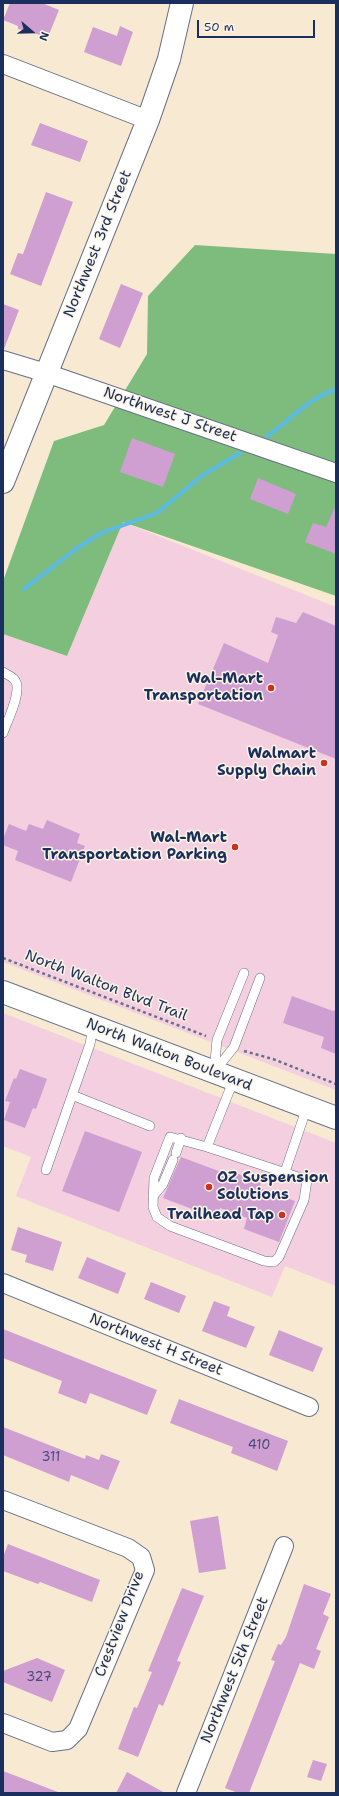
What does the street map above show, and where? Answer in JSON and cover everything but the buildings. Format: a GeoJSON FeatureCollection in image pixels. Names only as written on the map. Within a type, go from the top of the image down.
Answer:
{"type":"FeatureCollection","features":[{"type":"Feature","properties":{"kind":"street","name":"Northwest 3rd Street"},"geometry":{"type":"LineString","coordinates":[[3,482],[148,120],[169,59],[182,3]]}},
{"type":"Feature","properties":{"kind":"street"},"geometry":{"type":"LineString","coordinates":[[3,64],[148,120]]}},
{"type":"Feature","properties":{"kind":"street","name":"Northwest J Street"},"geometry":{"type":"LineString","coordinates":[[3,360],[46,372],[336,473]]}},
{"type":"Feature","properties":{"kind":"street","name":"North Walton Boulevard"},"geometry":{"type":"LineString","coordinates":[[3,992],[336,1118]]}},
{"type":"Feature","properties":{"kind":"street","name":"Northwest H Street"},"geometry":{"type":"LineString","coordinates":[[3,1283],[309,1407]]}},
{"type":"Feature","properties":{"kind":"street","name":"Crestview Drive"},"geometry":{"type":"LineString","coordinates":[[3,1500],[128,1548],[141,1557],[145,1570],[78,1729],[67,1740],[52,1742],[3,1723]]}},
{"type":"Feature","properties":{"kind":"street","name":"Northwest 5th Street"},"geometry":{"type":"LineString","coordinates":[[186,1793],[284,1546]]}},
{"type":"Feature","properties":{"kind":"lane"},"geometry":{"type":"LineString","coordinates":[[3,672],[14,679],[18,687],[17,695],[3,733]]}},
{"type":"Feature","properties":{"kind":"lane"},"geometry":{"type":"LineString","coordinates":[[224,1076],[217,1040],[244,973]]}},
{"type":"Feature","properties":{"kind":"lane"},"geometry":{"type":"LineString","coordinates":[[206,1147],[224,1076],[260,978]]}},
{"type":"Feature","properties":{"kind":"lane"},"geometry":{"type":"LineString","coordinates":[[46,1170],[90,1044],[93,1026]]}},
{"type":"Feature","properties":{"kind":"lane"},"geometry":{"type":"LineString","coordinates":[[72,1095],[150,1126]]}},
{"type":"Feature","properties":{"kind":"lane"},"geometry":{"type":"LineString","coordinates":[[285,1172],[307,1107]]}},
{"type":"Feature","properties":{"kind":"lane"},"geometry":{"type":"LineString","coordinates":[[170,1137],[180,1138],[206,1147],[308,1180],[304,1200],[279,1257],[274,1262],[264,1261],[170,1226],[157,1216],[153,1207],[154,1178],[170,1137]]}},
{"type":"Feature","properties":{"kind":"lane"},"geometry":{"type":"LineString","coordinates":[[153,1196],[163,1184],[180,1138]]}},
{"type":"Feature","properties":{"kind":"path","name":"North Walton Blvd Trail"},"geometry":{"type":"LineString","coordinates":[[3,958],[200,1034]]}},
{"type":"Feature","properties":{"kind":"path"},"geometry":{"type":"LineString","coordinates":[[247,1052],[273,1059],[336,1084]]}},
{"type":"Feature","properties":{"kind":"shaded area"},"geometry":{"type":"Polygon","coordinates":[[[123,522],[336,607],[336,1090],[3,962],[3,634],[67,656],[123,522]]]}},
{"type":"Feature","properties":{"kind":"shaded area"},"geometry":{"type":"Polygon","coordinates":[[[3,1013],[336,1143],[336,1286],[285,1266],[272,1297],[16,1196],[31,1157],[3,1146],[3,1013]]]}},
{"type":"Feature","properties":{"kind":"green space"},"geometry":{"type":"Polygon","coordinates":[[[195,245],[336,254],[336,596],[123,522],[67,656],[3,634],[3,581],[54,441],[104,425],[147,354],[148,296],[195,245]]]}},
{"type":"Feature","properties":{"kind":"waterway"},"geometry":{"type":"LineString","coordinates":[[267,436],[317,398],[336,390]]}},
{"type":"Feature","properties":{"kind":"waterway"},"geometry":{"type":"LineString","coordinates":[[24,589],[76,549],[101,533],[157,513],[203,475],[240,453]]}},
{"type":"Feature","properties":{"kind":"place","name":"Wal-Mart Transportation"},"geometry":{"type":"Point","coordinates":[271,688]}},
{"type":"Feature","properties":{"kind":"place","name":"Walmart Supply Chain"},"geometry":{"type":"Point","coordinates":[324,763]}},
{"type":"Feature","properties":{"kind":"place","name":"Wal-Mart Transportation Parking"},"geometry":{"type":"Point","coordinates":[235,847]}},
{"type":"Feature","properties":{"kind":"place","name":"OZ Suspension Solutions"},"geometry":{"type":"Point","coordinates":[209,1187]}},
{"type":"Feature","properties":{"kind":"place","name":"Trailhead Tap"},"geometry":{"type":"Point","coordinates":[282,1215]}}]}
